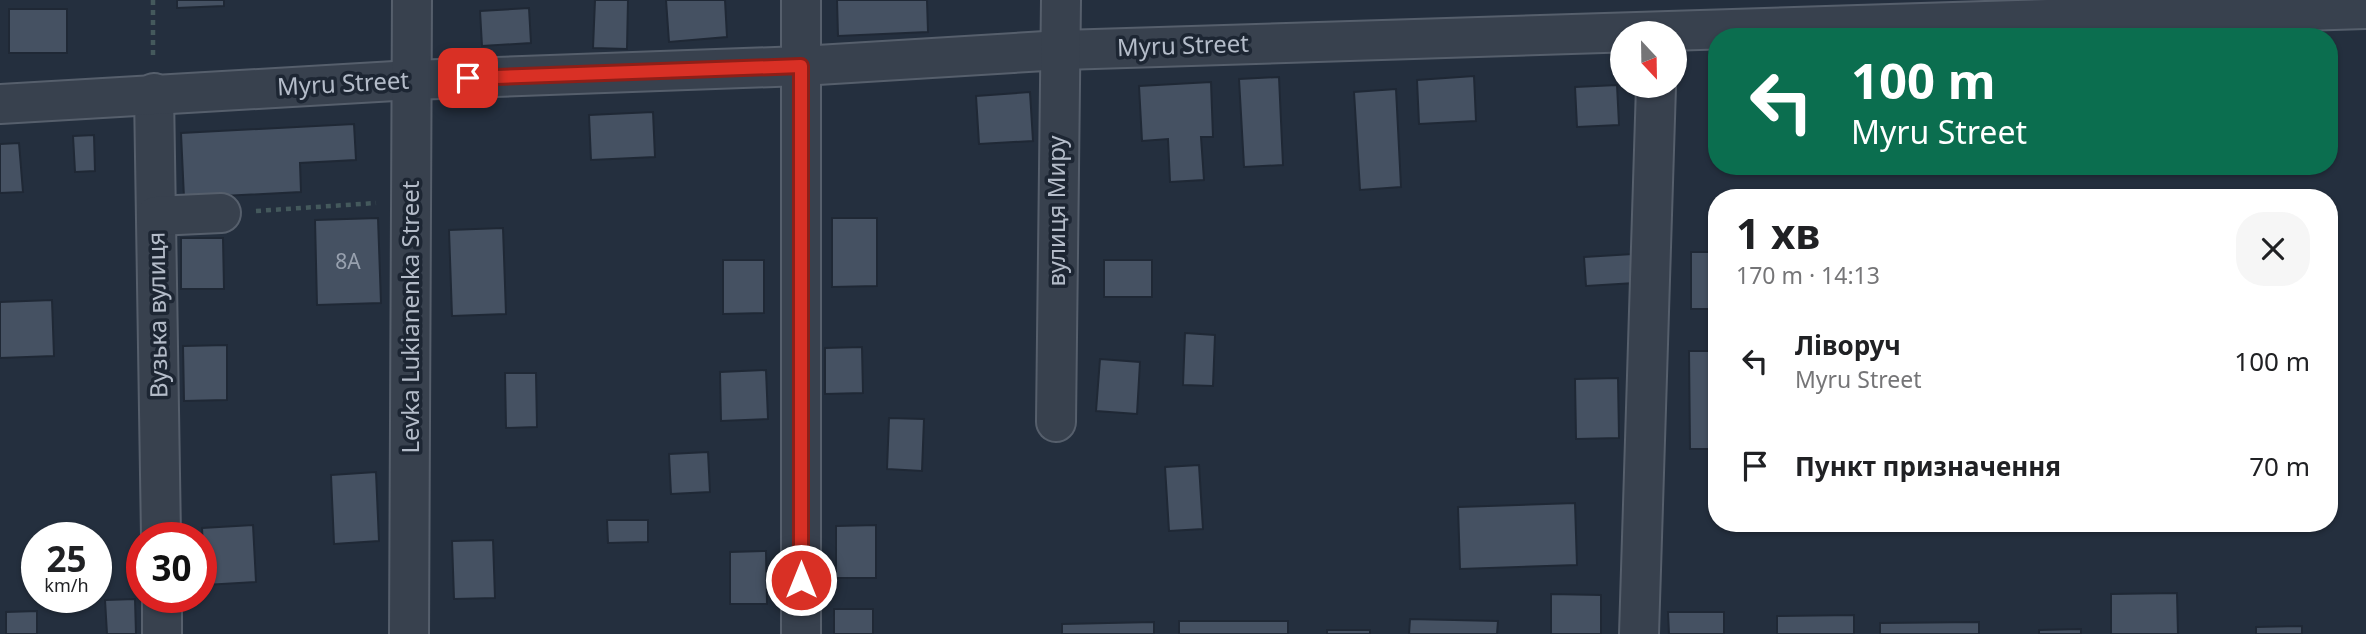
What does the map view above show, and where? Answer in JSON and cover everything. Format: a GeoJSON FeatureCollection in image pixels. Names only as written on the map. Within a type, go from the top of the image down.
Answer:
{"type":"FeatureCollection","features":[{"type":"Feature","properties":{"kind":"street","name":"Levka Lukianenka Street"},"geometry":{"type":"LineString","coordinates":[[409,634],[412,0]]}},
{"type":"Feature","properties":{"kind":"street"},"geometry":{"type":"LineString","coordinates":[[801,0],[801,634]]}},
{"type":"Feature","properties":{"kind":"street","name":"вулиця Миру"},"geometry":{"type":"LineString","coordinates":[[1056,422],[1061,0]]}},
{"type":"Feature","properties":{"kind":"street","name":"Myru Street"},"geometry":{"type":"LineString","coordinates":[[1781,28],[2366,9]]}},
{"type":"Feature","properties":{"kind":"street","name":"Myru Street"},"geometry":{"type":"LineString","coordinates":[[1687,31],[1708,30]]}},
{"type":"Feature","properties":{"kind":"street","name":"Myru Street"},"geometry":{"type":"LineString","coordinates":[[0,104],[154,93],[412,80],[801,66],[1062,50],[1610,33]]}},
{"type":"Feature","properties":{"kind":"street","name":"Вузька вулиця"},"geometry":{"type":"LineString","coordinates":[[154,93],[161,522]]}},
{"type":"Feature","properties":{"kind":"street"},"geometry":{"type":"LineString","coordinates":[[1639,634],[1656,98]]}},
{"type":"Feature","properties":{"kind":"street"},"geometry":{"type":"LineString","coordinates":[[156,216],[221,213]]}},
{"type":"Feature","properties":{"kind":"street"},"geometry":{"type":"LineString","coordinates":[[162,613],[162,634]]}},
{"type":"Feature","properties":{"kind":"path"},"geometry":{"type":"LineString","coordinates":[[153,0],[154,93]]}},
{"type":"Feature","properties":{"kind":"path"},"geometry":{"type":"LineString","coordinates":[[221,213],[390,202]]}},
{"type":"Feature","properties":{"kind":"building"},"geometry":{"type":"Polygon","coordinates":[[[177,0],[224,0],[224,6],[177,8],[177,0]]]}},
{"type":"Feature","properties":{"kind":"building"},"geometry":{"type":"Polygon","coordinates":[[[595,0],[628,0],[627,49],[593,48],[595,0]]]}},
{"type":"Feature","properties":{"kind":"building"},"geometry":{"type":"Polygon","coordinates":[[[666,0],[725,0],[727,37],[669,42],[666,0]]]}},
{"type":"Feature","properties":{"kind":"building"},"geometry":{"type":"Polygon","coordinates":[[[837,0],[927,0],[928,32],[838,36],[837,0]]]}},
{"type":"Feature","properties":{"kind":"building"},"geometry":{"type":"Polygon","coordinates":[[[529,8],[531,43],[482,46],[480,11],[529,8]]]}},
{"type":"Feature","properties":{"kind":"building"},"geometry":{"type":"Polygon","coordinates":[[[9,9],[67,9],[67,53],[9,53],[9,9]]]}},
{"type":"Feature","properties":{"kind":"building"},"geometry":{"type":"Polygon","coordinates":[[[1474,76],[1476,121],[1419,124],[1417,80],[1474,76]]]}},
{"type":"Feature","properties":{"kind":"building"},"geometry":{"type":"Polygon","coordinates":[[[1279,77],[1283,165],[1244,167],[1239,79],[1279,77]]]}},
{"type":"Feature","properties":{"kind":"building"},"geometry":{"type":"Polygon","coordinates":[[[1211,82],[1213,137],[1201,137],[1204,180],[1170,182],[1168,139],[1142,141],[1139,86],[1211,82]]]}},
{"type":"Feature","properties":{"kind":"building"},"geometry":{"type":"Polygon","coordinates":[[[1610,85],[1610,98],[1618,98],[1619,125],[1577,127],[1575,87],[1610,85]]]}},
{"type":"Feature","properties":{"kind":"building"},"geometry":{"type":"Polygon","coordinates":[[[1396,89],[1401,187],[1360,190],[1354,92],[1396,89]]]}},
{"type":"Feature","properties":{"kind":"building"},"geometry":{"type":"Polygon","coordinates":[[[1030,92],[1033,141],[979,144],[976,96],[1030,92]]]}},
{"type":"Feature","properties":{"kind":"building"},"geometry":{"type":"Polygon","coordinates":[[[653,112],[655,157],[591,160],[589,115],[653,112]]]}},
{"type":"Feature","properties":{"kind":"building"},"geometry":{"type":"Polygon","coordinates":[[[354,124],[356,160],[300,163],[301,192],[184,198],[181,133],[354,124]]]}},
{"type":"Feature","properties":{"kind":"building"},"geometry":{"type":"Polygon","coordinates":[[[94,135],[95,171],[75,172],[73,136],[94,135]]]}},
{"type":"Feature","properties":{"kind":"building"},"geometry":{"type":"Polygon","coordinates":[[[19,143],[23,192],[0,193],[0,144],[19,143]]]}},
{"type":"Feature","properties":{"kind":"building"},"geometry":{"type":"Polygon","coordinates":[[[378,218],[381,303],[317,305],[315,220],[378,218]]]}},
{"type":"Feature","properties":{"kind":"building"},"geometry":{"type":"Polygon","coordinates":[[[832,218],[877,218],[877,286],[832,287],[832,218]]]}},
{"type":"Feature","properties":{"kind":"building"},"geometry":{"type":"Polygon","coordinates":[[[503,228],[506,314],[452,316],[449,230],[503,228]]]}},
{"type":"Feature","properties":{"kind":"building"},"geometry":{"type":"Polygon","coordinates":[[[181,238],[223,238],[224,289],[181,289],[181,238]]]}},
{"type":"Feature","properties":{"kind":"building"},"geometry":{"type":"Polygon","coordinates":[[[1691,252],[1708,252],[1708,309],[1691,309],[1691,252]]]}},
{"type":"Feature","properties":{"kind":"building"},"geometry":{"type":"Polygon","coordinates":[[[1633,254],[1635,283],[1586,286],[1584,257],[1633,254]]]}},
{"type":"Feature","properties":{"kind":"building"},"geometry":{"type":"Polygon","coordinates":[[[723,260],[764,260],[764,313],[723,314],[723,260]]]}},
{"type":"Feature","properties":{"kind":"building"},"geometry":{"type":"Polygon","coordinates":[[[1104,260],[1152,260],[1152,297],[1104,297],[1104,260]]]}},
{"type":"Feature","properties":{"kind":"building"},"geometry":{"type":"Polygon","coordinates":[[[52,300],[54,356],[0,358],[0,302],[52,300]]]}},
{"type":"Feature","properties":{"kind":"building"},"geometry":{"type":"Polygon","coordinates":[[[1185,333],[1215,335],[1213,386],[1183,385],[1185,333]]]}},
{"type":"Feature","properties":{"kind":"building"},"geometry":{"type":"Polygon","coordinates":[[[227,345],[227,400],[184,401],[183,346],[227,345]]]}},
{"type":"Feature","properties":{"kind":"building"},"geometry":{"type":"Polygon","coordinates":[[[862,347],[863,393],[825,394],[825,348],[862,347]]]}},
{"type":"Feature","properties":{"kind":"building"},"geometry":{"type":"Polygon","coordinates":[[[1689,351],[1708,351],[1708,449],[1690,449],[1689,351]]]}},
{"type":"Feature","properties":{"kind":"building"},"geometry":{"type":"Polygon","coordinates":[[[1100,359],[1140,362],[1137,414],[1096,411],[1100,359]]]}},
{"type":"Feature","properties":{"kind":"building"},"geometry":{"type":"Polygon","coordinates":[[[766,370],[768,419],[721,421],[720,372],[766,370]]]}},
{"type":"Feature","properties":{"kind":"building"},"geometry":{"type":"Polygon","coordinates":[[[505,373],[536,373],[537,427],[506,428],[505,373]]]}},
{"type":"Feature","properties":{"kind":"building"},"geometry":{"type":"Polygon","coordinates":[[[1618,378],[1619,438],[1576,439],[1575,379],[1618,378]]]}},
{"type":"Feature","properties":{"kind":"building"},"geometry":{"type":"Polygon","coordinates":[[[889,418],[924,419],[922,471],[887,469],[889,418]]]}},
{"type":"Feature","properties":{"kind":"building"},"geometry":{"type":"Polygon","coordinates":[[[708,452],[710,492],[671,494],[669,454],[708,452]]]}},
{"type":"Feature","properties":{"kind":"building"},"geometry":{"type":"Polygon","coordinates":[[[1199,465],[1203,529],[1169,531],[1165,467],[1199,465]]]}},
{"type":"Feature","properties":{"kind":"building"},"geometry":{"type":"Polygon","coordinates":[[[376,472],[379,541],[334,544],[331,475],[376,472]]]}},
{"type":"Feature","properties":{"kind":"building"},"geometry":{"type":"Polygon","coordinates":[[[1575,503],[1577,565],[1460,569],[1458,507],[1575,503]]]}},
{"type":"Feature","properties":{"kind":"building"},"geometry":{"type":"Polygon","coordinates":[[[607,520],[648,520],[648,542],[608,543],[607,520]]]}},
{"type":"Feature","properties":{"kind":"building"},"geometry":{"type":"Polygon","coordinates":[[[253,525],[256,582],[217,584],[217,527],[253,525]]]}},
{"type":"Feature","properties":{"kind":"building"},"geometry":{"type":"Polygon","coordinates":[[[876,525],[876,578],[836,578],[836,526],[876,525]]]}},
{"type":"Feature","properties":{"kind":"building"},"geometry":{"type":"Polygon","coordinates":[[[493,540],[495,598],[454,599],[452,541],[493,540]]]}},
{"type":"Feature","properties":{"kind":"building"},"geometry":{"type":"Polygon","coordinates":[[[766,551],[767,604],[730,604],[730,552],[766,551]]]}},
{"type":"Feature","properties":{"kind":"building"},"geometry":{"type":"Polygon","coordinates":[[[2177,593],[2178,634],[2111,634],[2111,594],[2177,593]]]}},
{"type":"Feature","properties":{"kind":"building"},"geometry":{"type":"Polygon","coordinates":[[[1551,594],[1601,595],[1601,634],[1551,634],[1551,594]]]}},
{"type":"Feature","properties":{"kind":"building"},"geometry":{"type":"Polygon","coordinates":[[[126,599],[126,613],[135,613],[136,634],[107,634],[106,613],[112,613],[112,600],[126,599]]]}},
{"type":"Feature","properties":{"kind":"building"},"geometry":{"type":"Polygon","coordinates":[[[834,609],[873,609],[873,634],[834,634],[834,609]]]}},
{"type":"Feature","properties":{"kind":"building"},"geometry":{"type":"Polygon","coordinates":[[[6,612],[37,613],[37,634],[6,634],[6,612]]]}},
{"type":"Feature","properties":{"kind":"building"},"geometry":{"type":"Polygon","coordinates":[[[1668,612],[1724,612],[1724,634],[1669,634],[1668,612]]]}},
{"type":"Feature","properties":{"kind":"building"},"geometry":{"type":"Polygon","coordinates":[[[1854,615],[1854,634],[1777,634],[1777,616],[1854,615]]]}},
{"type":"Feature","properties":{"kind":"building"},"geometry":{"type":"Polygon","coordinates":[[[1410,619],[1498,621],[1497,634],[1409,634],[1410,619]]]}},
{"type":"Feature","properties":{"kind":"building"},"geometry":{"type":"Polygon","coordinates":[[[1179,621],[1288,621],[1288,634],[1179,634],[1179,621]]]}},
{"type":"Feature","properties":{"kind":"building"},"geometry":{"type":"Polygon","coordinates":[[[1154,622],[1154,634],[1062,634],[1062,624],[1154,622]]]}},
{"type":"Feature","properties":{"kind":"building"},"geometry":{"type":"Polygon","coordinates":[[[1979,622],[1979,634],[1880,634],[1880,623],[1979,622]]]}},
{"type":"Feature","properties":{"kind":"building"},"geometry":{"type":"Polygon","coordinates":[[[2302,626],[2302,634],[2256,634],[2256,627],[2302,626]]]}},
{"type":"Feature","properties":{"kind":"building"},"geometry":{"type":"Polygon","coordinates":[[[2081,629],[2081,634],[2039,634],[2039,630],[2081,629]]]}},
{"type":"Feature","properties":{"kind":"building"},"geometry":{"type":"Polygon","coordinates":[[[1327,630],[1370,630],[1370,634],[1327,634],[1327,630]]]}},
{"type":"Feature","properties":{"kind":"route"},"geometry":{"type":"LineString","coordinates":[[468,78],[801,66],[801,580]]}}]}
